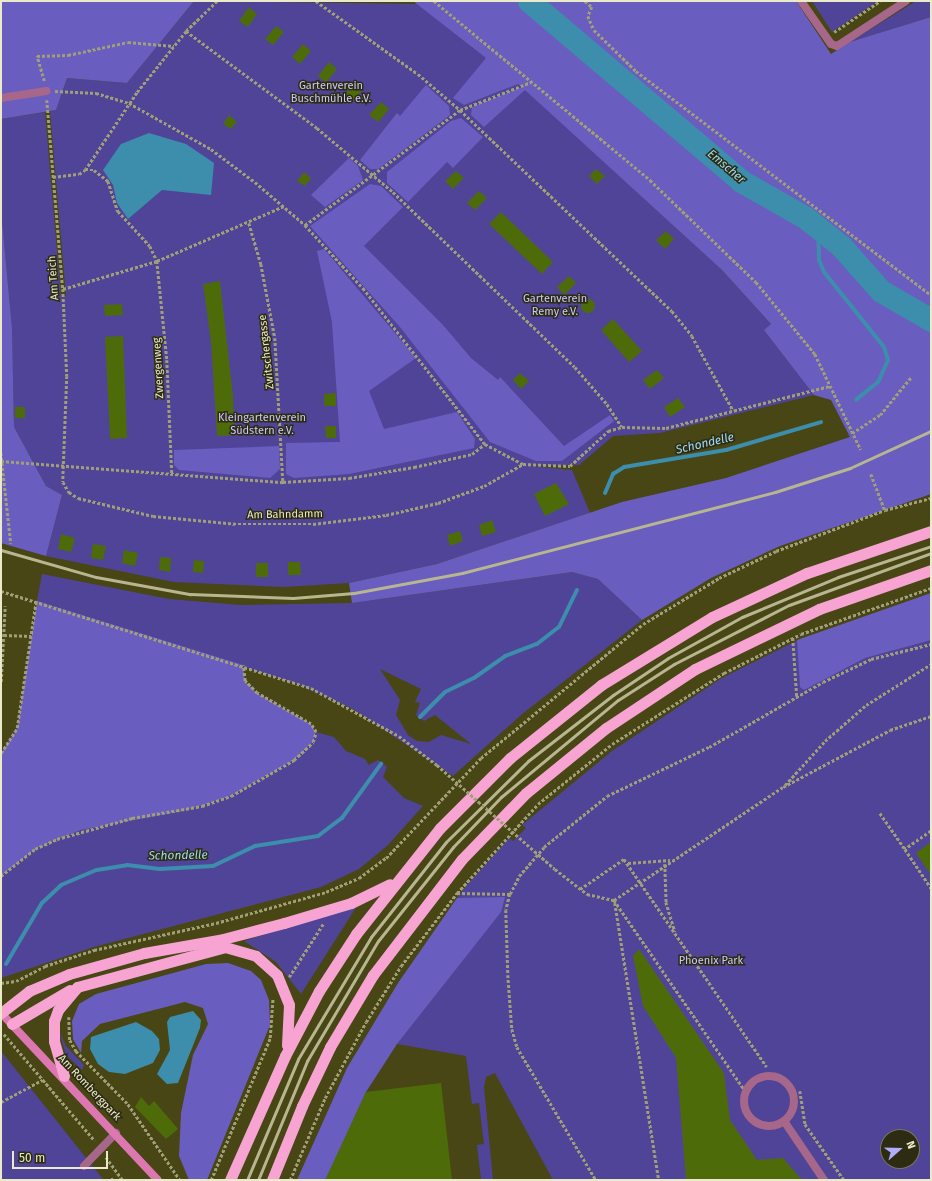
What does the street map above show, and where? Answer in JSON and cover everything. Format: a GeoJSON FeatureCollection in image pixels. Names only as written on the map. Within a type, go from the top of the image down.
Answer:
{"type":"FeatureCollection","features":[{"type":"Feature","properties":{"kind":"highway"},"geometry":{"type":"LineString","coordinates":[[230,1180],[285,1056],[319,991],[394,882],[446,822],[510,758],[601,685],[665,644],[742,602],[842,560],[931,531]]}},
{"type":"Feature","properties":{"kind":"highway"},"geometry":{"type":"LineString","coordinates":[[272,1180],[302,1106],[330,1047],[373,975],[462,859],[526,793],[606,728],[695,669],[819,609],[931,570]]}},
{"type":"Feature","properties":{"kind":"highway"},"geometry":{"type":"LineString","coordinates":[[1,1013],[29,991],[69,974],[144,953],[223,939],[329,910],[394,882]]}},
{"type":"Feature","properties":{"kind":"highway"},"geometry":{"type":"LineString","coordinates":[[12,1024],[77,987],[225,947],[256,956],[283,985],[290,1015],[285,1056]]}},
{"type":"Feature","properties":{"kind":"highway"},"geometry":{"type":"LineString","coordinates":[[64,1076],[54,1041],[54,1021],[58,1010],[77,987]]}},
{"type":"Feature","properties":{"kind":"main road","name":"Am Rombergpark"},"geometry":{"type":"LineString","coordinates":[[1,1013],[64,1076],[158,1180]]}},
{"type":"Feature","properties":{"kind":"street"},"geometry":{"type":"LineString","coordinates":[[801,1],[831,44],[837,46],[906,1]]}},
{"type":"Feature","properties":{"kind":"street"},"geometry":{"type":"LineString","coordinates":[[1,98],[46,91]]}},
{"type":"Feature","properties":{"kind":"street"},"geometry":{"type":"LineString","coordinates":[[767,1076],[786,1082],[794,1102],[784,1121],[770,1126],[757,1122],[745,1106],[746,1092],[754,1081],[767,1076]]}},
{"type":"Feature","properties":{"kind":"street"},"geometry":{"type":"LineString","coordinates":[[784,1121],[824,1180]]}},
{"type":"Feature","properties":{"kind":"street"},"geometry":{"type":"LineString","coordinates":[[84,1166],[116,1133]]}},
{"type":"Feature","properties":{"kind":"path"},"geometry":{"type":"LineString","coordinates":[[53,177],[79,174],[85,170],[130,104],[174,46],[186,31],[216,1]]}},
{"type":"Feature","properties":{"kind":"path"},"geometry":{"type":"LineString","coordinates":[[316,1],[418,74],[460,110],[676,316],[706,358],[733,410]]}},
{"type":"Feature","properties":{"kind":"path"},"geometry":{"type":"LineString","coordinates":[[434,1],[650,180],[714,239],[797,330],[815,354],[861,450]]}},
{"type":"Feature","properties":{"kind":"path"},"geometry":{"type":"LineString","coordinates":[[585,1],[592,7],[588,16],[594,30],[636,70],[931,295]]}},
{"type":"Feature","properties":{"kind":"path"},"geometry":{"type":"LineString","coordinates":[[827,27],[831,34],[880,1]]}},
{"type":"Feature","properties":{"kind":"path"},"geometry":{"type":"LineString","coordinates":[[186,31],[317,128],[374,177],[575,367],[607,404],[622,427]]}},
{"type":"Feature","properties":{"kind":"path","name":"Am Teich"},"geometry":{"type":"LineString","coordinates":[[64,464],[67,376],[63,289],[46,91],[37,56],[68,55],[128,42],[174,46]]}},
{"type":"Feature","properties":{"kind":"path"},"geometry":{"type":"LineString","coordinates":[[305,225],[374,177],[460,110],[531,81]]}},
{"type":"Feature","properties":{"kind":"path"},"geometry":{"type":"LineString","coordinates":[[46,91],[96,93],[130,104],[211,149],[284,206],[305,225],[417,353],[485,444],[523,464],[570,466],[608,431],[622,427],[666,428],[830,386]]}},
{"type":"Feature","properties":{"kind":"path"},"geometry":{"type":"LineString","coordinates":[[85,170],[94,170],[108,181],[118,211],[150,246],[157,261]]}},
{"type":"Feature","properties":{"kind":"path"},"geometry":{"type":"LineString","coordinates":[[63,289],[157,261],[248,223],[284,206]]}},
{"type":"Feature","properties":{"kind":"path","name":"Zwitschergasse"},"geometry":{"type":"LineString","coordinates":[[248,223],[261,264],[275,338],[283,482]]}},
{"type":"Feature","properties":{"kind":"path","name":"Zwergenweg"},"geometry":{"type":"LineString","coordinates":[[157,261],[167,360],[172,474]]}},
{"type":"Feature","properties":{"kind":"path"},"geometry":{"type":"LineString","coordinates":[[852,433],[880,415],[912,376]]}},
{"type":"Feature","properties":{"kind":"path"},"geometry":{"type":"LineString","coordinates":[[2,461],[64,464],[283,482],[349,478],[414,467],[472,454],[485,444]]}},
{"type":"Feature","properties":{"kind":"path"},"geometry":{"type":"LineString","coordinates":[[1,453],[11,543]]}},
{"type":"Feature","properties":{"kind":"path","name":"Am Bahndamm"},"geometry":{"type":"LineString","coordinates":[[64,464],[63,482],[78,498],[153,516],[246,524],[313,524],[386,515],[445,501],[484,486],[523,464]]}},
{"type":"Feature","properties":{"kind":"path"},"geometry":{"type":"LineString","coordinates":[[871,474],[885,510]]}},
{"type":"Feature","properties":{"kind":"path"},"geometry":{"type":"LineString","coordinates":[[1,983],[16,981],[45,966],[94,950],[216,923],[326,892],[359,878],[386,858],[481,758],[643,624],[719,578],[769,554],[885,510],[931,498]]}},
{"type":"Feature","properties":{"kind":"path"},"geometry":{"type":"LineString","coordinates":[[290,1180],[325,1098],[366,1022],[401,966],[457,893],[538,804],[612,744],[724,673],[793,638],[931,588]]}},
{"type":"Feature","properties":{"kind":"path"},"geometry":{"type":"LineString","coordinates":[[1,591],[243,665],[311,688],[353,709],[437,765],[555,869],[580,889],[587,894],[614,900],[746,1092]]}},
{"type":"Feature","properties":{"kind":"path"},"geometry":{"type":"LineString","coordinates":[[1,753],[17,728],[36,601]]}},
{"type":"Feature","properties":{"kind":"path"},"geometry":{"type":"LineString","coordinates":[[1,682],[5,606]]}},
{"type":"Feature","properties":{"kind":"path"},"geometry":{"type":"LineString","coordinates":[[4,635],[31,636]]}},
{"type":"Feature","properties":{"kind":"path"},"geometry":{"type":"LineString","coordinates":[[793,638],[797,698]]}},
{"type":"Feature","properties":{"kind":"path"},"geometry":{"type":"LineString","coordinates":[[596,1180],[516,1047],[512,1029],[506,910],[510,894],[519,876],[544,847],[607,796],[709,747],[871,659],[931,644]]}},
{"type":"Feature","properties":{"kind":"path"},"geometry":{"type":"LineString","coordinates":[[783,787],[825,741],[866,704],[931,664]]}},
{"type":"Feature","properties":{"kind":"path"},"geometry":{"type":"LineString","coordinates":[[1,876],[35,849],[57,839],[132,818],[184,812],[231,796],[294,760],[313,742],[316,732],[311,724],[257,693],[245,681],[243,665]]}},
{"type":"Feature","properties":{"kind":"path"},"geometry":{"type":"LineString","coordinates":[[614,900],[665,864],[783,787],[890,730],[931,716]]}},
{"type":"Feature","properties":{"kind":"path"},"geometry":{"type":"LineString","coordinates":[[880,813],[931,888]]}},
{"type":"Feature","properties":{"kind":"path"},"geometry":{"type":"LineString","coordinates":[[905,849],[931,831]]}},
{"type":"Feature","properties":{"kind":"path"},"geometry":{"type":"LineString","coordinates":[[580,889],[624,859],[767,1067]]}},
{"type":"Feature","properties":{"kind":"path"},"geometry":{"type":"LineString","coordinates":[[627,863],[671,860]]}},
{"type":"Feature","properties":{"kind":"path"},"geometry":{"type":"LineString","coordinates":[[665,864],[666,902],[676,936]]}},
{"type":"Feature","properties":{"kind":"path"},"geometry":{"type":"LineString","coordinates":[[273,998],[283,985],[329,910],[326,892]]}},
{"type":"Feature","properties":{"kind":"path"},"geometry":{"type":"LineString","coordinates":[[457,893],[510,894]]}},
{"type":"Feature","properties":{"kind":"path"},"geometry":{"type":"LineString","coordinates":[[614,900],[659,1180]]}},
{"type":"Feature","properties":{"kind":"path"},"geometry":{"type":"LineString","coordinates":[[211,1180],[270,1038],[273,998],[270,992]]}},
{"type":"Feature","properties":{"kind":"path"},"geometry":{"type":"LineString","coordinates":[[70,1013],[68,1028],[76,1051],[100,1079],[128,1104],[170,1162],[180,1180]]}},
{"type":"Feature","properties":{"kind":"path"},"geometry":{"type":"LineString","coordinates":[[1,1030],[70,1108],[123,1180]]}},
{"type":"Feature","properties":{"kind":"path"},"geometry":{"type":"LineString","coordinates":[[1,1102],[42,1080]]}},
{"type":"Feature","properties":{"kind":"path"},"geometry":{"type":"LineString","coordinates":[[800,1091],[804,1124],[844,1180]]}},
{"type":"Feature","properties":{"kind":"green space"},"geometry":{"type":"Polygon","coordinates":[[[194,1],[418,4],[525,89],[722,270],[771,324],[765,331],[814,395],[660,433],[613,436],[579,465],[530,466],[572,470],[590,513],[437,564],[349,583],[284,587],[174,582],[46,556],[62,495],[46,486],[14,427],[12,328],[1,210],[1,119],[45,112],[61,297],[66,296],[50,111],[56,110],[67,78],[127,83],[194,1]]]}},
{"type":"Feature","properties":{"kind":"green space"},"geometry":{"type":"Polygon","coordinates":[[[812,1],[878,1],[832,32],[812,1]]]}},
{"type":"Feature","properties":{"kind":"green space"},"geometry":{"type":"Polygon","coordinates":[[[916,1],[931,1],[931,17],[850,42],[916,1]]]}},
{"type":"Feature","properties":{"kind":"green space"},"geometry":{"type":"Polygon","coordinates":[[[572,572],[598,579],[642,620],[521,715],[453,776],[353,709],[300,685],[37,601],[42,574],[169,599],[240,605],[352,603],[572,572]],[[380,669],[400,700],[396,715],[408,735],[417,741],[429,742],[441,735],[471,744],[435,715],[424,721],[416,715],[420,703],[415,702],[421,689],[380,669]]]}},
{"type":"Feature","properties":{"kind":"green space","name":"Phoenix Park"},"geometry":{"type":"Polygon","coordinates":[[[931,612],[931,1180],[553,1180],[495,1073],[486,1077],[484,1087],[493,1180],[481,1180],[477,1145],[484,1144],[479,1103],[472,1104],[466,1056],[397,1044],[468,953],[457,898],[509,838],[513,841],[526,828],[522,825],[612,751],[722,678],[798,640],[931,612]]]}},
{"type":"Feature","properties":{"kind":"green space"},"geometry":{"type":"Polygon","coordinates":[[[316,732],[334,737],[346,751],[365,759],[369,765],[378,760],[387,767],[383,777],[404,798],[423,806],[388,845],[359,869],[321,887],[94,947],[1,978],[1,876],[35,849],[81,830],[184,811],[231,796],[294,760],[313,742],[316,732]]]}},
{"type":"Feature","properties":{"kind":"green space"},"geometry":{"type":"Polygon","coordinates":[[[352,907],[355,909],[301,994],[276,962],[244,941],[352,907]]]}},
{"type":"Feature","properties":{"kind":"green space"},"geometry":{"type":"Polygon","coordinates":[[[59,1031],[66,1046],[84,1065],[82,1070],[66,1055],[59,1031]]]}},
{"type":"Feature","properties":{"kind":"green space"},"geometry":{"type":"Polygon","coordinates":[[[1,1051],[102,1178],[103,1180],[1,1180],[1,1051]]]}},
{"type":"Feature","properties":{"kind":"shaded area"},"geometry":{"type":"Polygon","coordinates":[[[1,1],[194,1],[127,83],[67,78],[56,110],[1,119],[1,1]]]}},
{"type":"Feature","properties":{"kind":"shaded area"},"geometry":{"type":"Polygon","coordinates":[[[413,1],[796,1],[831,54],[850,42],[931,17],[931,494],[780,546],[711,578],[642,620],[598,579],[572,572],[352,603],[349,583],[437,564],[622,502],[726,478],[850,437],[831,400],[814,395],[764,330],[771,324],[722,270],[525,90],[484,127],[471,115],[472,107],[522,87],[518,84],[464,105],[453,98],[486,58],[413,1]]]}},
{"type":"Feature","properties":{"kind":"shaded area"},"geometry":{"type":"Polygon","coordinates":[[[426,85],[449,106],[450,115],[378,169],[370,169],[360,160],[397,113],[400,116],[426,85]]]}},
{"type":"Feature","properties":{"kind":"shaded area"},"geometry":{"type":"Polygon","coordinates":[[[461,118],[483,137],[453,168],[447,162],[408,202],[387,183],[387,172],[451,121],[461,118]]]}},
{"type":"Feature","properties":{"kind":"shaded area"},"geometry":{"type":"Polygon","coordinates":[[[349,158],[358,166],[363,180],[325,207],[311,195],[349,158]]]}},
{"type":"Feature","properties":{"kind":"shaded area"},"geometry":{"type":"Polygon","coordinates":[[[370,184],[381,186],[403,207],[364,246],[443,325],[471,358],[498,380],[500,377],[564,446],[610,415],[614,421],[562,461],[536,461],[490,442],[400,327],[310,226],[370,184]]]}},
{"type":"Feature","properties":{"kind":"shaded area"},"geometry":{"type":"Polygon","coordinates":[[[1,210],[12,328],[14,427],[46,486],[62,495],[46,556],[1,543],[1,210]]]}},
{"type":"Feature","properties":{"kind":"shaded area"},"geometry":{"type":"Polygon","coordinates":[[[324,249],[416,358],[369,391],[384,429],[457,412],[475,439],[474,448],[349,474],[294,478],[286,474],[286,443],[340,442],[332,322],[317,251],[324,249]]]}},
{"type":"Feature","properties":{"kind":"shaded area"},"geometry":{"type":"Polygon","coordinates":[[[279,446],[280,469],[270,478],[179,470],[174,465],[174,450],[279,446]]]}},
{"type":"Feature","properties":{"kind":"shaded area"},"geometry":{"type":"Polygon","coordinates":[[[931,593],[931,640],[865,658],[804,690],[800,687],[797,640],[931,593]]]}},
{"type":"Feature","properties":{"kind":"shaded area"},"geometry":{"type":"Polygon","coordinates":[[[37,601],[243,665],[245,681],[257,693],[311,724],[316,732],[313,742],[294,760],[231,796],[184,811],[81,830],[35,849],[1,876],[1,753],[17,728],[37,601]]]}},
{"type":"Feature","properties":{"kind":"shaded area"},"geometry":{"type":"Polygon","coordinates":[[[505,897],[501,912],[397,1044],[366,1092],[326,1180],[297,1180],[347,1068],[398,983],[457,898],[505,897]]]}},
{"type":"Feature","properties":{"kind":"shaded area"},"geometry":{"type":"Polygon","coordinates":[[[228,963],[251,971],[261,980],[269,1000],[270,1025],[207,1180],[189,1180],[179,1156],[181,1113],[193,1055],[208,1024],[203,1008],[185,1002],[100,1024],[82,1041],[81,1053],[73,1039],[72,1021],[79,1004],[96,994],[206,964],[228,963]]]}},
{"type":"Feature","properties":{"kind":"water"},"geometry":{"type":"Polygon","coordinates":[[[149,133],[186,144],[214,163],[211,195],[162,190],[128,219],[117,203],[113,185],[103,170],[121,144],[149,133]]]}},
{"type":"Feature","properties":{"kind":"water"},"geometry":{"type":"Polygon","coordinates":[[[193,1011],[201,1020],[200,1028],[178,1083],[167,1084],[157,1074],[170,1050],[167,1022],[170,1017],[193,1011]]]}},
{"type":"Feature","properties":{"kind":"water"},"geometry":{"type":"Polygon","coordinates":[[[136,1022],[152,1031],[159,1039],[160,1050],[153,1063],[125,1074],[109,1072],[98,1064],[90,1049],[91,1037],[136,1022]]]}},
{"type":"Feature","properties":{"kind":"building"},"geometry":{"type":"Polygon","coordinates":[[[249,7],[257,14],[248,27],[239,21],[249,7]]]}},
{"type":"Feature","properties":{"kind":"building"},"geometry":{"type":"Polygon","coordinates":[[[276,26],[284,32],[273,45],[265,39],[276,26]]]}},
{"type":"Feature","properties":{"kind":"building"},"geometry":{"type":"Polygon","coordinates":[[[303,44],[311,51],[300,64],[292,57],[303,44]]]}},
{"type":"Feature","properties":{"kind":"building"},"geometry":{"type":"Polygon","coordinates":[[[329,62],[337,69],[326,83],[318,76],[329,62]]]}},
{"type":"Feature","properties":{"kind":"building"},"geometry":{"type":"Polygon","coordinates":[[[355,82],[363,89],[352,102],[344,95],[355,82]]]}},
{"type":"Feature","properties":{"kind":"building"},"geometry":{"type":"Polygon","coordinates":[[[381,102],[389,109],[378,122],[369,115],[381,102]]]}},
{"type":"Feature","properties":{"kind":"building"},"geometry":{"type":"Polygon","coordinates":[[[229,115],[237,122],[231,129],[223,124],[229,115]]]}},
{"type":"Feature","properties":{"kind":"building"},"geometry":{"type":"Polygon","coordinates":[[[596,169],[605,176],[597,184],[589,176],[596,169]]]}},
{"type":"Feature","properties":{"kind":"building"},"geometry":{"type":"Polygon","coordinates":[[[456,171],[464,178],[453,189],[445,181],[456,171]]]}},
{"type":"Feature","properties":{"kind":"building"},"geometry":{"type":"Polygon","coordinates":[[[304,172],[311,178],[305,186],[297,181],[304,172]]]}},
{"type":"Feature","properties":{"kind":"building"},"geometry":{"type":"Polygon","coordinates":[[[479,191],[487,198],[475,210],[467,203],[479,191]]]}},
{"type":"Feature","properties":{"kind":"building"},"geometry":{"type":"Polygon","coordinates":[[[501,212],[553,262],[542,274],[489,224],[501,212]]]}},
{"type":"Feature","properties":{"kind":"building"},"geometry":{"type":"Polygon","coordinates":[[[666,231],[674,239],[665,249],[656,240],[666,231]]]}},
{"type":"Feature","properties":{"kind":"building"},"geometry":{"type":"Polygon","coordinates":[[[569,276],[576,283],[564,295],[557,287],[569,276]]]}},
{"type":"Feature","properties":{"kind":"building"},"geometry":{"type":"Polygon","coordinates":[[[220,281],[233,396],[234,435],[217,436],[211,342],[203,284],[220,281]]]}},
{"type":"Feature","properties":{"kind":"building"},"geometry":{"type":"Polygon","coordinates":[[[585,299],[591,299],[595,303],[595,309],[591,313],[585,313],[581,309],[581,303],[585,299]]]}},
{"type":"Feature","properties":{"kind":"building"},"geometry":{"type":"Polygon","coordinates":[[[122,304],[123,315],[105,316],[104,305],[122,304]]]}},
{"type":"Feature","properties":{"kind":"building"},"geometry":{"type":"Polygon","coordinates":[[[613,319],[642,351],[629,362],[601,330],[613,319]]]}},
{"type":"Feature","properties":{"kind":"building"},"geometry":{"type":"Polygon","coordinates":[[[123,336],[127,438],[110,439],[105,337],[123,336]]]}},
{"type":"Feature","properties":{"kind":"building"},"geometry":{"type":"Polygon","coordinates":[[[657,370],[664,378],[650,389],[643,380],[657,370]]]}},
{"type":"Feature","properties":{"kind":"building"},"geometry":{"type":"Polygon","coordinates":[[[520,373],[529,381],[521,389],[513,380],[520,373]]]}},
{"type":"Feature","properties":{"kind":"building"},"geometry":{"type":"Polygon","coordinates":[[[336,393],[336,406],[324,406],[324,394],[336,393]]]}},
{"type":"Feature","properties":{"kind":"building"},"geometry":{"type":"Polygon","coordinates":[[[678,398],[685,407],[670,417],[664,407],[678,398]]]}},
{"type":"Feature","properties":{"kind":"building"},"geometry":{"type":"Polygon","coordinates":[[[15,407],[25,407],[25,418],[15,418],[15,407]]]}},
{"type":"Feature","properties":{"kind":"building"},"geometry":{"type":"Polygon","coordinates":[[[325,426],[336,426],[336,438],[326,438],[325,426]]]}},
{"type":"Feature","properties":{"kind":"building"},"geometry":{"type":"Polygon","coordinates":[[[556,483],[569,504],[545,516],[534,494],[556,483]]]}},
{"type":"Feature","properties":{"kind":"building"},"geometry":{"type":"Polygon","coordinates":[[[492,520],[496,532],[482,536],[479,525],[492,520]]]}},
{"type":"Feature","properties":{"kind":"building"},"geometry":{"type":"Polygon","coordinates":[[[460,531],[463,541],[450,546],[447,535],[460,531]]]}},
{"type":"Feature","properties":{"kind":"building"},"geometry":{"type":"Polygon","coordinates":[[[61,534],[75,538],[71,552],[58,549],[61,534]]]}},
{"type":"Feature","properties":{"kind":"building"},"geometry":{"type":"Polygon","coordinates":[[[93,544],[106,546],[103,560],[91,558],[93,544]]]}},
{"type":"Feature","properties":{"kind":"building"},"geometry":{"type":"Polygon","coordinates":[[[124,550],[138,553],[135,566],[122,563],[124,550]]]}},
{"type":"Feature","properties":{"kind":"building"},"geometry":{"type":"Polygon","coordinates":[[[160,557],[171,558],[170,572],[159,570],[160,557]]]}},
{"type":"Feature","properties":{"kind":"building"},"geometry":{"type":"Polygon","coordinates":[[[194,560],[204,561],[203,573],[193,572],[194,560]]]}},
{"type":"Feature","properties":{"kind":"building"},"geometry":{"type":"Polygon","coordinates":[[[288,562],[300,562],[301,575],[288,575],[288,562]]]}},
{"type":"Feature","properties":{"kind":"building"},"geometry":{"type":"Polygon","coordinates":[[[256,563],[268,563],[268,577],[256,577],[256,563]]]}},
{"type":"Feature","properties":{"kind":"building"},"geometry":{"type":"Polygon","coordinates":[[[931,842],[931,875],[916,853],[931,842]]]}},
{"type":"Feature","properties":{"kind":"building"},"geometry":{"type":"Polygon","coordinates":[[[639,949],[724,1073],[730,1120],[757,1160],[783,1158],[802,1180],[686,1180],[676,1058],[643,1006],[633,956],[639,949]]]}},
{"type":"Feature","properties":{"kind":"building"},"geometry":{"type":"Polygon","coordinates":[[[441,1083],[452,1180],[325,1180],[366,1092],[441,1083]]]}},
{"type":"Feature","properties":{"kind":"building"},"geometry":{"type":"Polygon","coordinates":[[[141,1097],[149,1106],[154,1101],[178,1129],[166,1139],[135,1107],[141,1097]]]}},
{"type":"Feature","properties":{"kind":"waterway","name":"Emscher"},"geometry":{"type":"LineString","coordinates":[[529,1],[741,181],[806,218],[841,246],[881,291],[931,320]]}},
{"type":"Feature","properties":{"kind":"waterway","name":"Schondelle"},"geometry":{"type":"LineString","coordinates":[[818,229],[819,260],[824,272],[884,347],[888,360],[878,382],[856,400]]}},
{"type":"Feature","properties":{"kind":"waterway","name":"Schondelle"},"geometry":{"type":"LineString","coordinates":[[605,493],[613,474],[624,467],[726,450],[821,422]]}},
{"type":"Feature","properties":{"kind":"waterway","name":"Schondelle"},"geometry":{"type":"LineString","coordinates":[[420,717],[445,692],[474,678],[505,656],[537,644],[559,627],[577,590]]}},
{"type":"Feature","properties":{"kind":"waterway","name":"Schondelle"},"geometry":{"type":"LineString","coordinates":[[6,964],[42,903],[61,885],[97,870],[127,865],[160,869],[213,866],[255,846],[318,836],[342,818],[381,764]]}},
{"type":"Feature","properties":{"kind":"railway"},"geometry":{"type":"LineString","coordinates":[[1,550],[96,577],[190,594],[293,598],[354,593],[462,573],[775,492],[850,468],[931,431]]}},
{"type":"Feature","properties":{"kind":"railway"},"geometry":{"type":"LineString","coordinates":[[247,1180],[298,1059],[371,937],[446,842],[528,761],[613,695],[668,658],[742,617],[838,577],[931,546]]}},
{"type":"Feature","properties":{"kind":"railway"},"geometry":{"type":"LineString","coordinates":[[258,1180],[307,1061],[378,941],[453,847],[501,797],[618,700],[674,664],[789,605],[931,553]]}},
{"type":"Feature","properties":{"kind":"park label","name":"Gartenverein Buschmühle e.V."},"geometry":{"type":"Point","coordinates":[331,93]}},
{"type":"Feature","properties":{"kind":"park label","name":"Gartenverein Remy e.V."},"geometry":{"type":"Point","coordinates":[555,306]}},
{"type":"Feature","properties":{"kind":"park label","name":"Kleingartenverein Südstern e.V."},"geometry":{"type":"Point","coordinates":[262,425]}}]}
